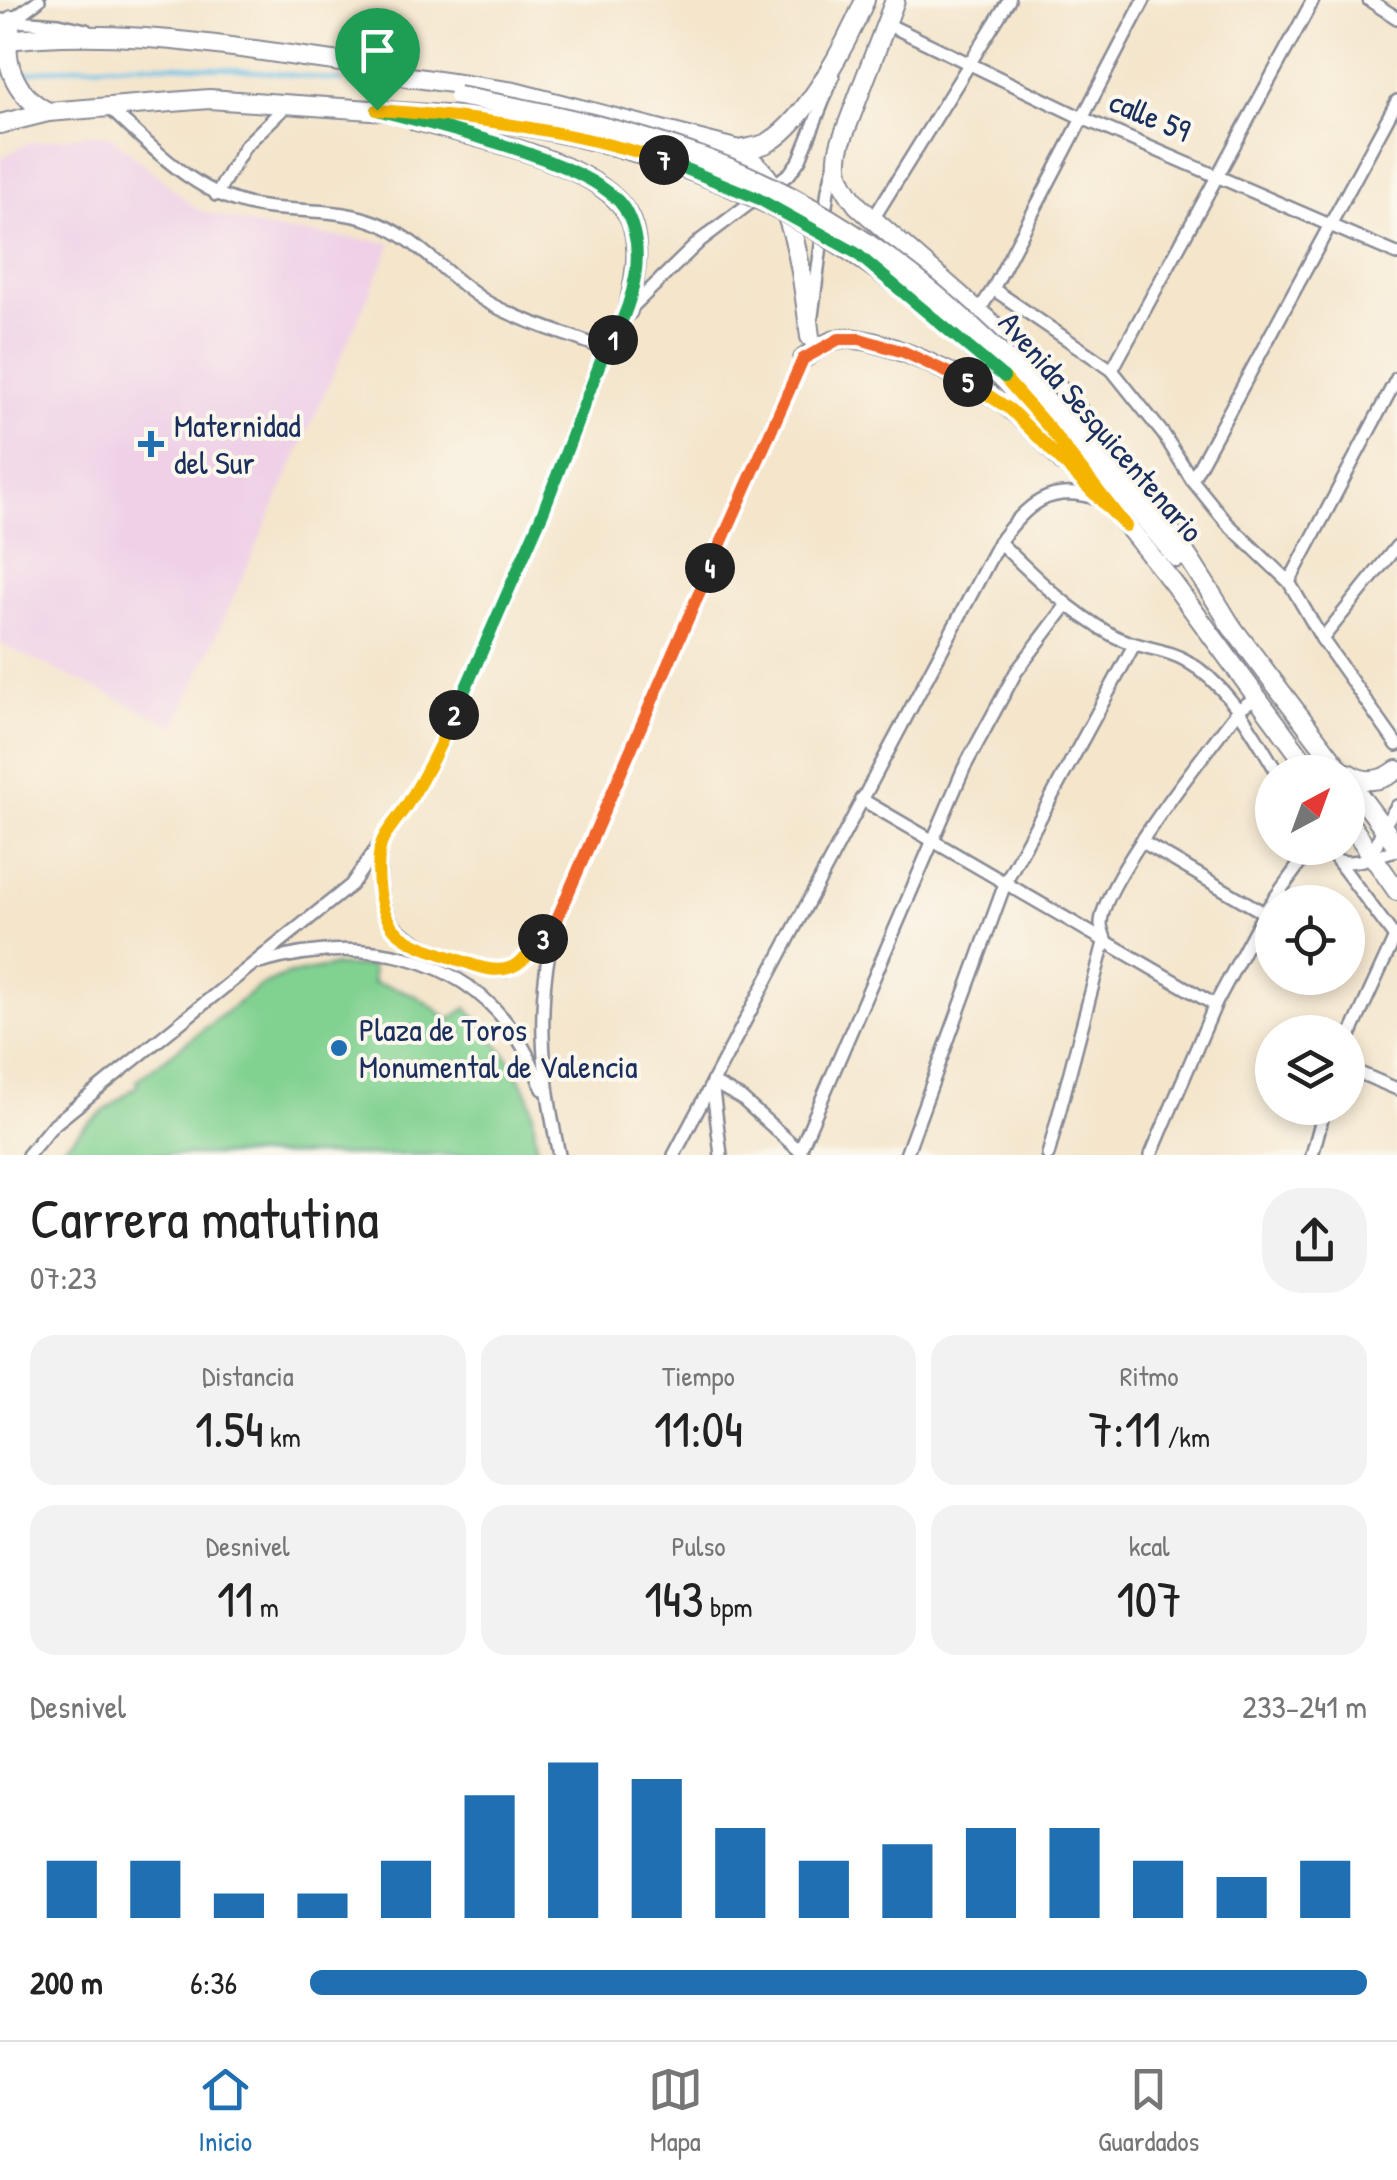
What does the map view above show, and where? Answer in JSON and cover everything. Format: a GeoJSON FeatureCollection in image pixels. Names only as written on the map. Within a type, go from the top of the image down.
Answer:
{"type":"FeatureCollection","features":[{"type":"Feature","properties":{"kind":"main road"},"geometry":{"type":"LineString","coordinates":[[403,76],[514,92],[739,150],[770,142],[802,110],[845,48],[865,0]]}},
{"type":"Feature","properties":{"kind":"main road"},"geometry":{"type":"LineString","coordinates":[[895,0],[835,162],[841,185],[873,219],[978,312],[1098,432],[1194,564],[1233,629]]}},
{"type":"Feature","properties":{"kind":"main road"},"geometry":{"type":"LineString","coordinates":[[6,20],[2,40],[14,84],[22,96],[48,112]]}},
{"type":"Feature","properties":{"kind":"main road","name":"Avenida Sesquicentenario"},"geometry":{"type":"LineString","coordinates":[[2,40],[104,34],[242,48],[403,76],[458,96],[545,112],[660,143],[716,163],[803,203],[861,238],[970,324],[1022,372],[1126,526],[1173,583],[1299,755]]}},
{"type":"Feature","properties":{"kind":"main road","name":"Avenida Sesquicentenario"},"geometry":{"type":"LineString","coordinates":[[0,124],[48,112],[209,99],[459,116],[564,132],[721,180],[856,253],[1056,423],[1233,629],[1331,755]]}},
{"type":"Feature","properties":{"kind":"main road"},"geometry":{"type":"LineString","coordinates":[[377,110],[539,157],[592,182],[623,206],[632,228],[638,262],[628,311]]}},
{"type":"Feature","properties":{"kind":"main road"},"geometry":{"type":"LineString","coordinates":[[739,150],[774,187],[798,262],[810,337]]}},
{"type":"Feature","properties":{"kind":"main road"},"geometry":{"type":"LineString","coordinates":[[803,359],[839,339],[860,339],[904,352],[979,387],[1011,410],[1126,526]]}},
{"type":"Feature","properties":{"kind":"main road"},"geometry":{"type":"LineString","coordinates":[[1365,781],[1397,770]]}},
{"type":"Feature","properties":{"kind":"main road","name":"Avenida Sesquicentenario"},"geometry":{"type":"LineString","coordinates":[[1365,802],[1397,848]]}},
{"type":"Feature","properties":{"kind":"main road"},"geometry":{"type":"LineString","coordinates":[[1365,846],[1397,891]]}},
{"type":"Feature","properties":{"kind":"street"},"geometry":{"type":"LineString","coordinates":[[6,20],[40,0]]}},
{"type":"Feature","properties":{"kind":"street"},"geometry":{"type":"LineString","coordinates":[[873,219],[1009,0]]}},
{"type":"Feature","properties":{"kind":"street"},"geometry":{"type":"LineString","coordinates":[[978,312],[1144,0]]}},
{"type":"Feature","properties":{"kind":"street"},"geometry":{"type":"LineString","coordinates":[[1112,370],[1313,0]]}},
{"type":"Feature","properties":{"kind":"street"},"geometry":{"type":"LineString","coordinates":[[1369,0],[1397,18]]}},
{"type":"Feature","properties":{"kind":"street"},"geometry":{"type":"LineString","coordinates":[[6,20],[59,24],[104,34]]}},
{"type":"Feature","properties":{"kind":"street","name":"calle 59"},"geometry":{"type":"LineString","coordinates":[[885,23],[1082,118],[1397,254]]}},
{"type":"Feature","properties":{"kind":"street"},"geometry":{"type":"LineString","coordinates":[[28,1155],[52,1126],[351,884],[380,845],[436,754],[543,512],[602,358],[628,311],[700,240],[774,187],[800,159],[845,48]]}},
{"type":"Feature","properties":{"kind":"street"},"geometry":{"type":"LineString","coordinates":[[1192,480],[1397,101]]}},
{"type":"Feature","properties":{"kind":"street"},"geometry":{"type":"LineString","coordinates":[[216,194],[245,146],[288,104]]}},
{"type":"Feature","properties":{"kind":"street"},"geometry":{"type":"LineString","coordinates":[[107,106],[205,190],[264,208],[302,209],[370,220],[403,237],[489,303],[608,350]]}},
{"type":"Feature","properties":{"kind":"street"},"geometry":{"type":"LineString","coordinates":[[558,1155],[547,1097],[542,992],[546,956],[557,919],[803,359],[810,337],[835,162]]}},
{"type":"Feature","properties":{"kind":"street"},"geometry":{"type":"LineString","coordinates":[[993,289],[1112,370],[1171,445],[1192,480],[1228,523],[1289,582],[1322,639],[1397,745]]}},
{"type":"Feature","properties":{"kind":"street"},"geometry":{"type":"LineString","coordinates":[[1289,582],[1397,378]]}},
{"type":"Feature","properties":{"kind":"street"},"geometry":{"type":"LineString","coordinates":[[674,1155],[999,542],[1019,516],[1052,493],[1098,499]]}},
{"type":"Feature","properties":{"kind":"street"},"geometry":{"type":"LineString","coordinates":[[999,542],[1066,606],[1134,646],[1186,660],[1239,709],[1267,755]]}},
{"type":"Feature","properties":{"kind":"street"},"geometry":{"type":"LineString","coordinates":[[1322,639],[1397,546]]}},
{"type":"Feature","properties":{"kind":"street"},"geometry":{"type":"LineString","coordinates":[[712,1082],[740,1098],[802,1153],[964,768],[1016,672],[1066,606]]}},
{"type":"Feature","properties":{"kind":"street"},"geometry":{"type":"LineString","coordinates":[[906,1155],[1006,880],[1134,646]]}},
{"type":"Feature","properties":{"kind":"street"},"geometry":{"type":"LineString","coordinates":[[1048,1155],[1105,939],[1101,923],[1108,902],[1141,841],[1239,709],[1257,698]]}},
{"type":"Feature","properties":{"kind":"street"},"geometry":{"type":"LineString","coordinates":[[861,799],[1215,1005]]}},
{"type":"Feature","properties":{"kind":"street"},"geometry":{"type":"LineString","coordinates":[[1372,856],[1383,827],[1397,806]]}},
{"type":"Feature","properties":{"kind":"street"},"geometry":{"type":"LineString","coordinates":[[1141,841],[1255,907]]}},
{"type":"Feature","properties":{"kind":"street"},"geometry":{"type":"LineString","coordinates":[[380,845],[380,888],[387,916],[396,930],[414,943],[494,972],[510,969],[527,957],[557,919]]}},
{"type":"Feature","properties":{"kind":"street"},"geometry":{"type":"LineString","coordinates":[[1365,859],[1397,848]]}},
{"type":"Feature","properties":{"kind":"street"},"geometry":{"type":"LineString","coordinates":[[1342,865],[1396,938],[1360,1015]]}},
{"type":"Feature","properties":{"kind":"street"},"geometry":{"type":"LineString","coordinates":[[1151,1155],[1215,1005],[1255,929]]}},
{"type":"Feature","properties":{"kind":"street"},"geometry":{"type":"LineString","coordinates":[[250,966],[307,952],[364,948],[405,956],[436,968],[464,984],[498,1014],[522,1045],[547,1097]]}},
{"type":"Feature","properties":{"kind":"street"},"geometry":{"type":"LineString","coordinates":[[1365,1076],[1397,1090]]}},
{"type":"Feature","properties":{"kind":"street"},"geometry":{"type":"LineString","coordinates":[[712,1082],[721,1155]]}},
{"type":"Feature","properties":{"kind":"street"},"geometry":{"type":"LineString","coordinates":[[1312,1155],[1320,1125]]}},
{"type":"Feature","properties":{"kind":"shaded area","name":"Maternidad del Sur"},"geometry":{"type":"Polygon","coordinates":[[[96,133],[112,137],[198,210],[268,229],[392,243],[176,726],[0,644],[0,159],[27,143],[96,133]]]}},
{"type":"Feature","properties":{"kind":"green space","name":"Plaza de Toros Monumental de Valencia"},"geometry":{"type":"Polygon","coordinates":[[[333,966],[372,966],[373,983],[414,996],[450,1020],[467,1008],[503,1051],[525,1087],[532,1106],[538,1155],[55,1155],[138,1085],[136,1081],[260,986],[286,975],[333,966]]]}},
{"type":"Feature","properties":{"kind":"waterway"},"geometry":{"type":"LineString","coordinates":[[18,75],[140,64],[342,81]]}},
{"type":"Feature","properties":{"kind":"place","name":"Maternidad del Sur"},"geometry":{"type":"Point","coordinates":[151,444]}},
{"type":"Feature","properties":{"kind":"place","name":"Plaza de Toros Monumental de Valencia"},"geometry":{"type":"Point","coordinates":[339,1048]}},
{"type":"Feature","properties":{"kind":"route"},"geometry":{"type":"LineString","coordinates":[[377,110],[512,123],[613,144],[721,180],[827,234],[856,253],[1009,382],[1126,526],[1011,410],[979,387],[904,352],[860,339],[839,339],[803,359],[557,919],[527,957],[510,969],[494,972],[414,943],[396,930],[387,916],[380,888],[380,845],[436,754],[543,512],[602,358],[628,311],[638,262],[632,228],[623,206],[592,182],[539,157],[377,110]]}}]}
